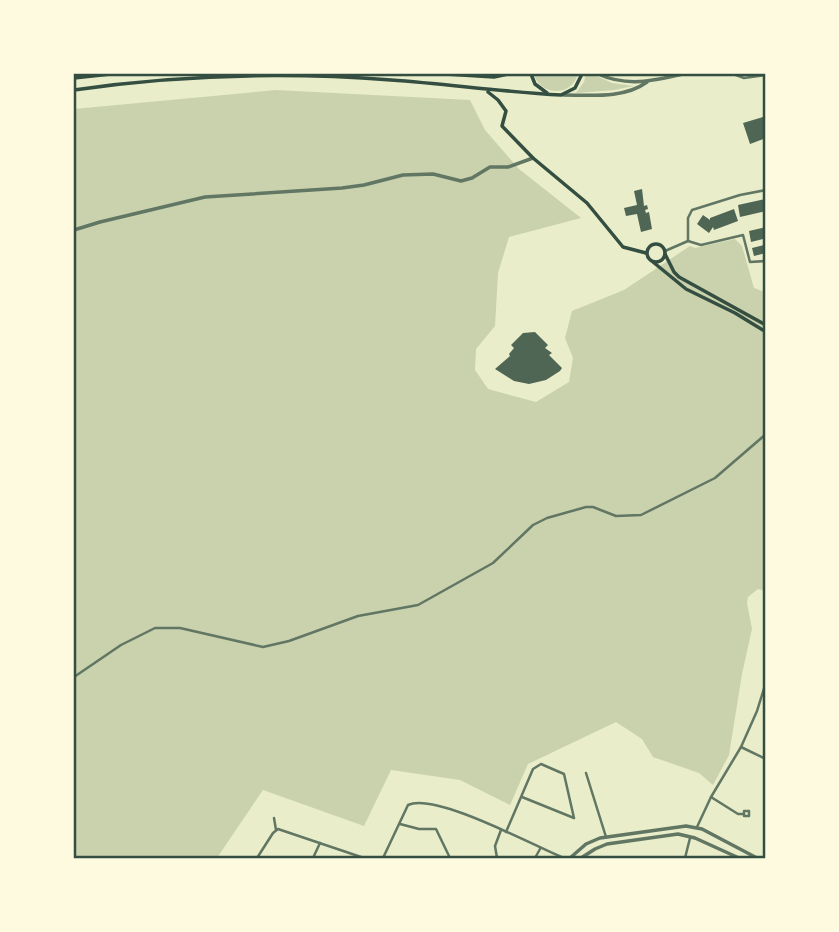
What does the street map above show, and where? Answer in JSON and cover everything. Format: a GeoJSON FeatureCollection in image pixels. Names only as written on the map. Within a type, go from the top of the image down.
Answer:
{"type":"FeatureCollection","features":[{"type":"Feature","properties":{"kind":"main road"},"geometry":{"type":"LineString","coordinates":[[74,78],[111,74]]}},
{"type":"Feature","properties":{"kind":"main road"},"geometry":{"type":"LineString","coordinates":[[445,74],[494,77],[508,74]]}},
{"type":"Feature","properties":{"kind":"main road"},"geometry":{"type":"LineString","coordinates":[[531,74],[538,87],[549,94]]}},
{"type":"Feature","properties":{"kind":"main road"},"geometry":{"type":"LineString","coordinates":[[74,90],[154,81],[247,76],[362,78],[561,95],[575,88],[582,74]]}},
{"type":"Feature","properties":{"kind":"main road"},"geometry":{"type":"LineString","coordinates":[[484,89],[493,94],[504,107],[506,114],[502,126],[533,158],[587,203],[623,247],[646,253],[686,289],[735,313],[765,332]]}},
{"type":"Feature","properties":{"kind":"main road"},"geometry":{"type":"LineString","coordinates":[[646,253],[648,247],[656,243],[662,246],[674,272],[680,277],[765,325]]}},
{"type":"Feature","properties":{"kind":"main road"},"geometry":{"type":"LineString","coordinates":[[653,262],[660,261],[665,253]]}},
{"type":"Feature","properties":{"kind":"street"},"geometry":{"type":"LineString","coordinates":[[598,74],[625,83],[648,82]]}},
{"type":"Feature","properties":{"kind":"street"},"geometry":{"type":"LineString","coordinates":[[561,95],[599,95],[626,91],[670,75],[683,74]]}},
{"type":"Feature","properties":{"kind":"street"},"geometry":{"type":"LineString","coordinates":[[733,74],[744,78],[765,75]]}},
{"type":"Feature","properties":{"kind":"street"},"geometry":{"type":"LineString","coordinates":[[74,230],[205,197],[342,188],[403,174],[433,174],[461,181],[490,167],[508,167],[533,158]]}},
{"type":"Feature","properties":{"kind":"street"},"geometry":{"type":"LineString","coordinates":[[688,241],[688,218],[692,210],[765,190]]}},
{"type":"Feature","properties":{"kind":"street"},"geometry":{"type":"LineString","coordinates":[[665,253],[688,241],[701,245],[743,235],[750,262],[765,261]]}},
{"type":"Feature","properties":{"kind":"street"},"geometry":{"type":"LineString","coordinates":[[74,677],[121,645],[155,628],[180,628],[263,647],[358,617],[418,605],[493,563],[533,525],[547,518],[586,507],[616,516],[641,514],[715,478],[765,434]]}},
{"type":"Feature","properties":{"kind":"street"},"geometry":{"type":"LineString","coordinates":[[685,859],[691,836],[741,747],[757,711],[765,682]]}},
{"type":"Feature","properties":{"kind":"street"},"geometry":{"type":"LineString","coordinates":[[741,747],[765,759]]}},
{"type":"Feature","properties":{"kind":"street"},"geometry":{"type":"LineString","coordinates":[[506,832],[533,769],[541,764],[561,771],[566,778],[574,818],[522,797]]}},
{"type":"Feature","properties":{"kind":"street"},"geometry":{"type":"LineString","coordinates":[[586,773],[606,837]]}},
{"type":"Feature","properties":{"kind":"street"},"geometry":{"type":"LineString","coordinates":[[711,797],[738,814],[743,814]]}},
{"type":"Feature","properties":{"kind":"street"},"geometry":{"type":"LineString","coordinates":[[383,859],[408,805],[420,802],[446,806],[564,859]]}},
{"type":"Feature","properties":{"kind":"street"},"geometry":{"type":"LineString","coordinates":[[257,859],[276,830],[274,818]]}},
{"type":"Feature","properties":{"kind":"street"},"geometry":{"type":"LineString","coordinates":[[399,824],[419,830],[436,829],[450,859]]}},
{"type":"Feature","properties":{"kind":"street"},"geometry":{"type":"LineString","coordinates":[[570,859],[586,844],[606,837],[677,826],[697,827],[757,859]]}},
{"type":"Feature","properties":{"kind":"street"},"geometry":{"type":"LineString","coordinates":[[276,830],[364,859]]}},
{"type":"Feature","properties":{"kind":"street"},"geometry":{"type":"LineString","coordinates":[[497,859],[495,846],[501,830]]}},
{"type":"Feature","properties":{"kind":"street"},"geometry":{"type":"LineString","coordinates":[[581,859],[607,844],[674,835],[691,836],[739,859]]}},
{"type":"Feature","properties":{"kind":"street"},"geometry":{"type":"LineString","coordinates":[[313,859],[320,843]]}},
{"type":"Feature","properties":{"kind":"street"},"geometry":{"type":"LineString","coordinates":[[535,859],[541,849]]}},
{"type":"Feature","properties":{"kind":"green space"},"geometry":{"type":"Polygon","coordinates":[[[534,74],[578,74],[569,87],[556,91],[543,87],[534,74]]]}},
{"type":"Feature","properties":{"kind":"green space"},"geometry":{"type":"Polygon","coordinates":[[[586,74],[612,83],[634,86],[576,93],[586,74]]]}},
{"type":"Feature","properties":{"kind":"green space"},"geometry":{"type":"Polygon","coordinates":[[[276,90],[470,100],[485,130],[519,169],[581,218],[509,237],[498,273],[495,326],[476,349],[475,370],[488,389],[536,402],[569,382],[573,358],[565,338],[572,311],[624,290],[690,246],[695,248],[735,239],[742,246],[754,288],[765,292],[766,591],[758,589],[748,597],[752,629],[729,755],[713,785],[699,773],[653,757],[642,739],[616,722],[528,764],[510,805],[460,780],[391,770],[364,826],[263,790],[217,858],[74,858],[74,109],[276,90]]]}},
{"type":"Feature","properties":{"kind":"building"},"geometry":{"type":"Polygon","coordinates":[[[763,117],[766,138],[750,144],[743,123],[763,117]]]}},
{"type":"Feature","properties":{"kind":"building"},"geometry":{"type":"Polygon","coordinates":[[[642,189],[644,206],[647,205],[648,209],[645,210],[646,213],[649,212],[652,229],[641,232],[637,214],[626,216],[624,208],[637,205],[634,191],[642,189]]]}},
{"type":"Feature","properties":{"kind":"building"},"geometry":{"type":"Polygon","coordinates":[[[765,199],[766,211],[740,217],[738,205],[765,199]]]}},
{"type":"Feature","properties":{"kind":"building"},"geometry":{"type":"Polygon","coordinates":[[[734,209],[738,221],[714,230],[713,227],[709,233],[697,224],[703,215],[710,220],[734,209]]]}},
{"type":"Feature","properties":{"kind":"building"},"geometry":{"type":"Polygon","coordinates":[[[766,227],[766,253],[754,256],[752,248],[764,245],[763,239],[751,242],[749,231],[766,227]]]}},
{"type":"Feature","properties":{"kind":"building"},"geometry":{"type":"Polygon","coordinates":[[[535,332],[548,345],[545,348],[562,368],[560,371],[546,380],[529,384],[514,381],[495,369],[510,356],[514,348],[511,345],[523,333],[535,332]]]}}]}
